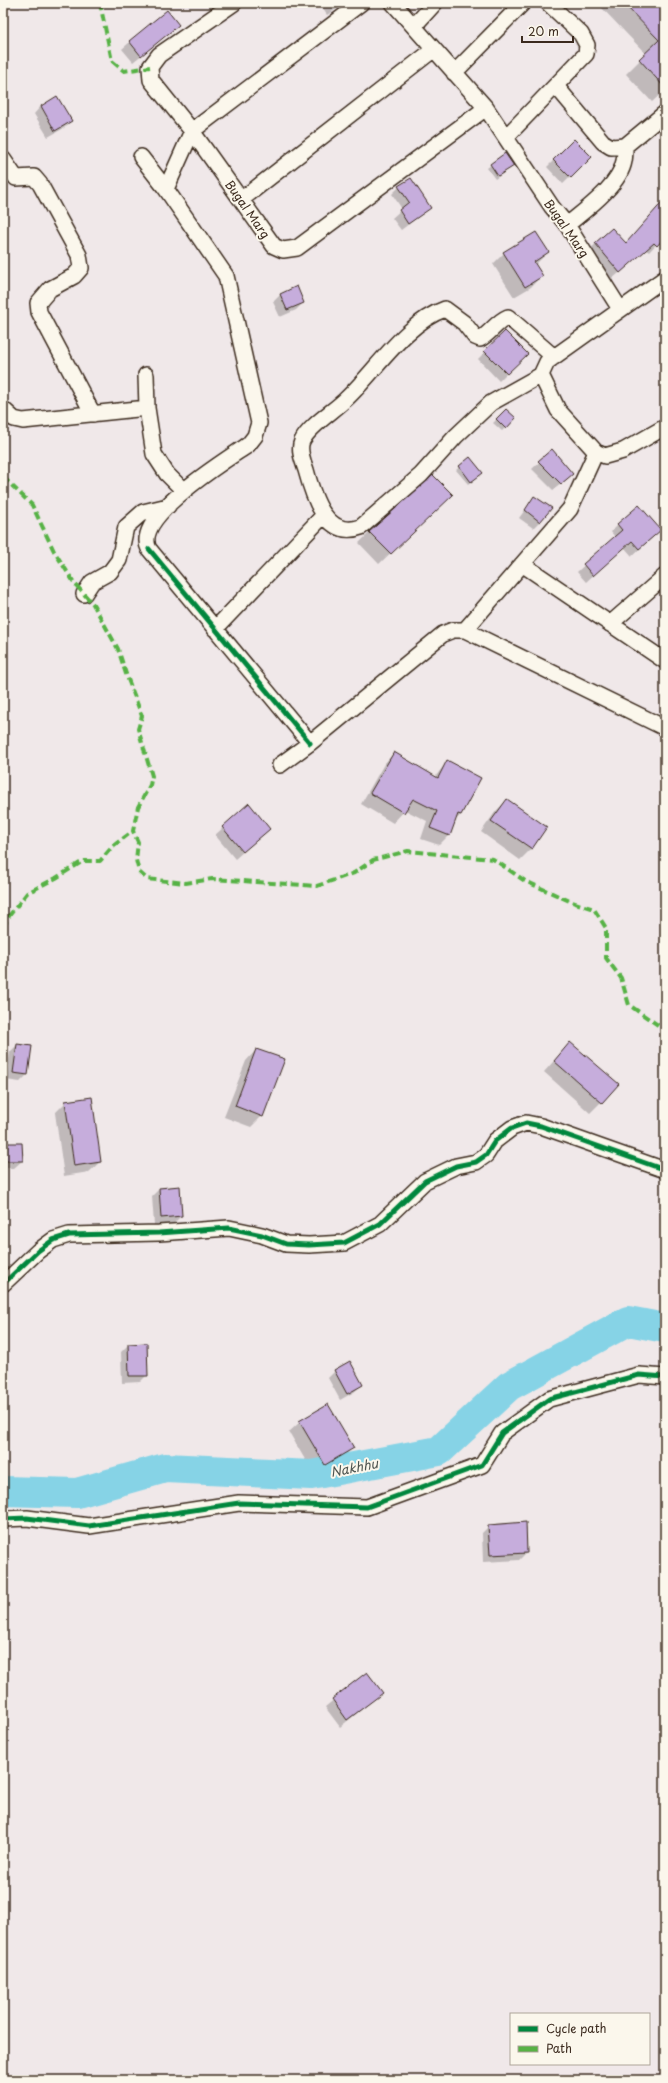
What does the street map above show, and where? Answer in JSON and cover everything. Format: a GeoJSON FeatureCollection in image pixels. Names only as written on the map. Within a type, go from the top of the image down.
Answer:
{"type":"FeatureCollection","features":[{"type":"Feature","properties":{"kind":"street","name":"Bugal Marg"},"geometry":{"type":"LineString","coordinates":[[234,3],[159,55],[150,67],[151,80],[192,131],[242,199],[274,246],[283,250],[297,248],[486,108]]}},
{"type":"Feature","properties":{"kind":"street"},"geometry":{"type":"LineString","coordinates":[[166,189],[192,131],[361,3]]}},
{"type":"Feature","properties":{"kind":"street","name":"Bugal Marg"},"geometry":{"type":"LineString","coordinates":[[393,3],[433,50],[486,108],[552,207],[567,225],[620,309]]}},
{"type":"Feature","properties":{"kind":"street"},"geometry":{"type":"LineString","coordinates":[[414,26],[435,3]]}},
{"type":"Feature","properties":{"kind":"street"},"geometry":{"type":"LineString","coordinates":[[454,73],[523,3]]}},
{"type":"Feature","properties":{"kind":"street"},"geometry":{"type":"LineString","coordinates":[[506,138],[586,54],[588,45],[581,34],[548,3]]}},
{"type":"Feature","properties":{"kind":"street"},"geometry":{"type":"LineString","coordinates":[[242,199],[433,50]]}},
{"type":"Feature","properties":{"kind":"street"},"geometry":{"type":"LineString","coordinates":[[556,86],[603,142],[611,147],[625,146],[665,113]]}},
{"type":"Feature","properties":{"kind":"street"},"geometry":{"type":"LineString","coordinates":[[567,225],[599,198],[618,176],[624,162],[625,146]]}},
{"type":"Feature","properties":{"kind":"street"},"geometry":{"type":"LineString","coordinates":[[141,157],[166,189],[226,276],[259,423],[255,436],[248,445],[183,490],[147,532],[145,542],[149,549],[310,743]]}},
{"type":"Feature","properties":{"kind":"street"},"geometry":{"type":"LineString","coordinates":[[3,159],[16,178],[34,177],[40,184],[79,255],[81,268],[74,276],[50,289],[38,303],[39,312],[93,414]]}},
{"type":"Feature","properties":{"kind":"street"},"geometry":{"type":"LineString","coordinates":[[554,357],[508,317],[499,321],[486,336],[480,339],[475,337],[464,323],[445,309],[414,328],[347,399],[307,432],[301,442],[300,450],[314,498],[324,515],[340,528],[352,530],[361,527],[421,475],[456,436],[491,403],[541,375],[547,362],[665,278]]}},
{"type":"Feature","properties":{"kind":"street"},"geometry":{"type":"LineString","coordinates":[[146,375],[147,408],[154,454],[167,474],[183,490]]}},
{"type":"Feature","properties":{"kind":"street"},"geometry":{"type":"LineString","coordinates":[[541,375],[558,410],[596,452],[605,456],[623,451],[665,427]]}},
{"type":"Feature","properties":{"kind":"street"},"geometry":{"type":"LineString","coordinates":[[3,409],[14,419],[23,421],[147,408]]}},
{"type":"Feature","properties":{"kind":"street"},"geometry":{"type":"LineString","coordinates":[[465,630],[570,509],[596,452]]}},
{"type":"Feature","properties":{"kind":"street"},"geometry":{"type":"LineString","coordinates":[[84,594],[92,582],[110,572],[119,560],[126,527],[143,512],[168,506]]}},
{"type":"Feature","properties":{"kind":"street"},"geometry":{"type":"LineString","coordinates":[[215,629],[324,515]]}},
{"type":"Feature","properties":{"kind":"street"},"geometry":{"type":"LineString","coordinates":[[522,564],[665,661]]}},
{"type":"Feature","properties":{"kind":"street"},"geometry":{"type":"LineString","coordinates":[[610,624],[665,576]]}},
{"type":"Feature","properties":{"kind":"street"},"geometry":{"type":"LineString","coordinates":[[280,765],[310,743],[443,634],[453,630],[465,630],[665,728]]}},
{"type":"Feature","properties":{"kind":"street"},"geometry":{"type":"LineString","coordinates":[[3,1284],[38,1250],[53,1240],[68,1235],[229,1228],[262,1235],[286,1244],[309,1245],[344,1243],[380,1224],[425,1181],[456,1166],[476,1162],[486,1155],[495,1141],[506,1132],[526,1123],[541,1126],[665,1170]]}},
{"type":"Feature","properties":{"kind":"street"},"geometry":{"type":"LineString","coordinates":[[3,1519],[27,1518],[89,1526],[239,1503],[367,1507],[482,1465],[502,1433],[549,1399],[639,1375],[665,1377]]}},
{"type":"Feature","properties":{"kind":"building"},"geometry":{"type":"Polygon","coordinates":[[[623,3],[665,3],[665,88],[639,59],[659,40],[623,3]]]}},
{"type":"Feature","properties":{"kind":"building"},"geometry":{"type":"Polygon","coordinates":[[[167,10],[179,25],[141,56],[129,41],[167,10]]]}},
{"type":"Feature","properties":{"kind":"building"},"geometry":{"type":"Polygon","coordinates":[[[57,96],[72,121],[55,131],[41,106],[57,96]]]}},
{"type":"Feature","properties":{"kind":"building"},"geometry":{"type":"Polygon","coordinates":[[[574,139],[592,157],[571,178],[553,160],[574,139]]]}},
{"type":"Feature","properties":{"kind":"building"},"geometry":{"type":"Polygon","coordinates":[[[505,153],[514,166],[498,176],[490,164],[505,153]]]}},
{"type":"Feature","properties":{"kind":"building"},"geometry":{"type":"Polygon","coordinates":[[[411,178],[431,208],[408,224],[399,210],[409,202],[398,186],[411,178]]]}},
{"type":"Feature","properties":{"kind":"building"},"geometry":{"type":"Polygon","coordinates":[[[665,199],[665,237],[657,246],[654,243],[620,273],[595,243],[612,228],[626,243],[665,199]]]}},
{"type":"Feature","properties":{"kind":"building"},"geometry":{"type":"Polygon","coordinates":[[[536,232],[549,252],[534,262],[543,276],[525,287],[503,252],[536,232]]]}},
{"type":"Feature","properties":{"kind":"building"},"geometry":{"type":"Polygon","coordinates":[[[297,286],[304,303],[287,310],[280,294],[297,286]]]}},
{"type":"Feature","properties":{"kind":"building"},"geometry":{"type":"Polygon","coordinates":[[[505,331],[528,354],[507,374],[484,351],[505,331]]]}},
{"type":"Feature","properties":{"kind":"building"},"geometry":{"type":"Polygon","coordinates":[[[506,409],[516,418],[506,429],[496,419],[506,409]]]}},
{"type":"Feature","properties":{"kind":"building"},"geometry":{"type":"Polygon","coordinates":[[[552,449],[573,474],[561,484],[538,461],[552,449]]]}},
{"type":"Feature","properties":{"kind":"building"},"geometry":{"type":"Polygon","coordinates":[[[470,457],[483,473],[471,482],[459,466],[470,457]]]}},
{"type":"Feature","properties":{"kind":"building"},"geometry":{"type":"Polygon","coordinates":[[[433,475],[453,495],[391,554],[369,532],[433,475]]]}},
{"type":"Feature","properties":{"kind":"building"},"geometry":{"type":"Polygon","coordinates":[[[534,496],[552,508],[540,522],[525,510],[534,496]]]}},
{"type":"Feature","properties":{"kind":"building"},"geometry":{"type":"Polygon","coordinates":[[[639,505],[661,530],[639,549],[632,541],[593,576],[583,564],[622,530],[617,524],[639,505]]]}},
{"type":"Feature","properties":{"kind":"building"},"geometry":{"type":"Polygon","coordinates":[[[394,752],[438,778],[447,760],[481,778],[461,815],[458,814],[450,836],[430,828],[437,811],[413,799],[404,813],[370,793],[394,752]]]}},
{"type":"Feature","properties":{"kind":"building"},"geometry":{"type":"Polygon","coordinates":[[[507,799],[547,827],[532,849],[491,821],[507,799]]]}},
{"type":"Feature","properties":{"kind":"building"},"geometry":{"type":"Polygon","coordinates":[[[249,803],[270,829],[243,852],[222,827],[249,803]]]}},
{"type":"Feature","properties":{"kind":"building"},"geometry":{"type":"Polygon","coordinates":[[[570,1042],[619,1084],[602,1103],[554,1061],[570,1042]]]}},
{"type":"Feature","properties":{"kind":"building"},"geometry":{"type":"Polygon","coordinates":[[[17,1044],[32,1046],[28,1075],[13,1073],[17,1044]]]}},
{"type":"Feature","properties":{"kind":"building"},"geometry":{"type":"Polygon","coordinates":[[[256,1049],[285,1059],[263,1117],[235,1106],[256,1049]]]}},
{"type":"Feature","properties":{"kind":"building"},"geometry":{"type":"Polygon","coordinates":[[[92,1097],[101,1162],[74,1166],[65,1101],[92,1097]]]}},
{"type":"Feature","properties":{"kind":"building"},"geometry":{"type":"Polygon","coordinates":[[[3,1143],[22,1143],[23,1161],[3,1161],[3,1143]]]}},
{"type":"Feature","properties":{"kind":"building"},"geometry":{"type":"Polygon","coordinates":[[[180,1186],[182,1216],[161,1218],[159,1188],[180,1186]]]}},
{"type":"Feature","properties":{"kind":"building"},"geometry":{"type":"Polygon","coordinates":[[[147,1343],[148,1376],[129,1376],[128,1344],[147,1343]]]}},
{"type":"Feature","properties":{"kind":"building"},"geometry":{"type":"Polygon","coordinates":[[[350,1361],[363,1385],[347,1394],[334,1370],[350,1361]]]}},
{"type":"Feature","properties":{"kind":"building"},"geometry":{"type":"Polygon","coordinates":[[[328,1404],[354,1448],[325,1465],[299,1421],[328,1404]]]}},
{"type":"Feature","properties":{"kind":"building"},"geometry":{"type":"Polygon","coordinates":[[[526,1522],[527,1553],[490,1555],[488,1525],[526,1522]]]}},
{"type":"Feature","properties":{"kind":"building"},"geometry":{"type":"Polygon","coordinates":[[[367,1672],[383,1693],[347,1720],[332,1699],[367,1672]]]}},
{"type":"Feature","properties":{"kind":"waterway","name":"Nakhhu"},"geometry":{"type":"LineString","coordinates":[[3,1491],[77,1493],[165,1468],[311,1475],[439,1451],[509,1386],[628,1321],[665,1328]]}},
{"type":"Feature","properties":{"kind":"marked path"},"geometry":{"type":"LineString","coordinates":[[98,3],[101,8],[112,61],[124,71],[150,67]]}},
{"type":"Feature","properties":{"kind":"marked path"},"geometry":{"type":"LineString","coordinates":[[3,477],[32,505],[54,551],[75,584],[93,604],[118,649],[142,716],[138,729],[152,776],[150,785],[138,807],[133,831],[138,842],[136,860],[139,872],[147,879],[186,883],[212,879],[317,886],[354,873],[373,860],[408,851],[493,859],[525,881],[572,902],[594,909],[606,928],[606,958],[621,978],[629,1005],[665,1030]]}},
{"type":"Feature","properties":{"kind":"marked path"},"geometry":{"type":"LineString","coordinates":[[3,928],[9,916],[27,893],[56,878],[83,861],[100,861],[113,846],[133,831]]}},
{"type":"Feature","properties":{"kind":"cycle path"},"geometry":{"type":"LineString","coordinates":[[149,549],[310,743]]}},
{"type":"Feature","properties":{"kind":"cycle path"},"geometry":{"type":"LineString","coordinates":[[3,1284],[38,1251],[53,1240],[69,1235],[159,1233],[229,1228],[262,1235],[286,1244],[309,1245],[344,1243],[380,1224],[425,1181],[456,1166],[476,1162],[486,1155],[495,1141],[512,1128],[526,1123],[541,1126],[665,1170]]}},
{"type":"Feature","properties":{"kind":"cycle path"},"geometry":{"type":"LineString","coordinates":[[3,1519],[27,1518],[89,1526],[239,1503],[367,1507],[482,1465],[502,1433],[549,1399],[639,1375],[665,1377]]}}]}
